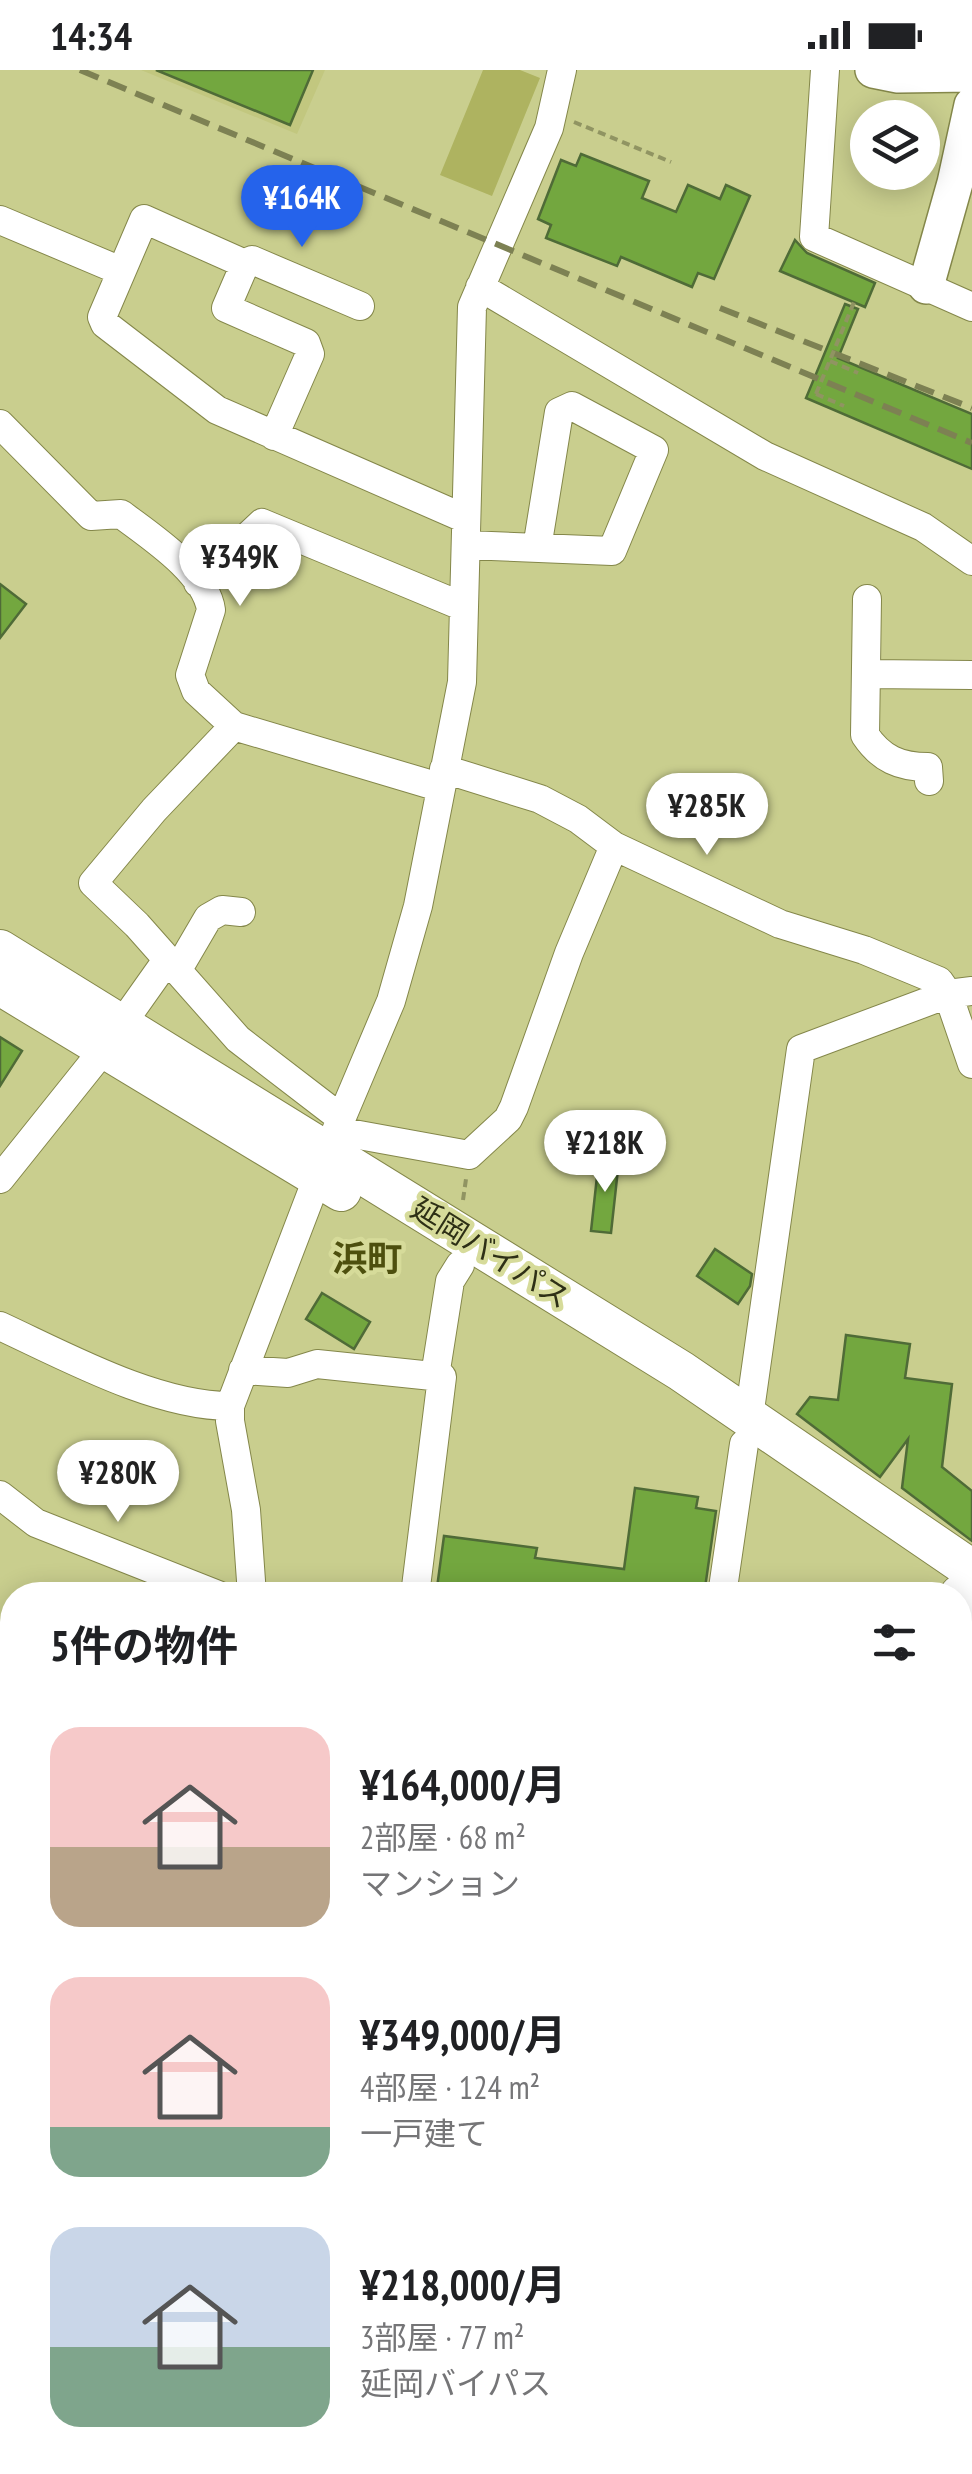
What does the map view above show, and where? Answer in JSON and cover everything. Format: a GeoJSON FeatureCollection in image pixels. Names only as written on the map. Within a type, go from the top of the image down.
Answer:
{"type":"FeatureCollection","features":[{"type":"Feature","properties":{"kind":"highway","name":"延岡バイパス"},"geometry":{"type":"LineString","coordinates":[[0,950],[112,1037]]}},
{"type":"Feature","properties":{"kind":"highway","name":"延岡バイパス"},"geometry":{"type":"LineString","coordinates":[[0,985],[332,1144],[459,1248],[972,1570]]}},
{"type":"Feature","properties":{"kind":"highway","name":"延岡バイパス"},"geometry":{"type":"LineString","coordinates":[[747,1430],[942,1582]]}},
{"type":"Feature","properties":{"kind":"main road"},"geometry":{"type":"LineString","coordinates":[[873,70],[972,74]]}},
{"type":"Feature","properties":{"kind":"main road"},"geometry":{"type":"LineString","coordinates":[[926,286],[964,184],[972,105]]}},
{"type":"Feature","properties":{"kind":"street"},"geometry":{"type":"LineString","coordinates":[[251,1582],[246,1510],[230,1406],[391,1001],[418,906],[462,682],[472,307],[552,113],[562,70]]}},
{"type":"Feature","properties":{"kind":"street"},"geometry":{"type":"LineString","coordinates":[[825,70],[814,237],[972,307]]}},
{"type":"Feature","properties":{"kind":"street"},"geometry":{"type":"LineString","coordinates":[[0,220],[121,271]]}},
{"type":"Feature","properties":{"kind":"street"},"geometry":{"type":"LineString","coordinates":[[245,264],[144,220],[102,318],[217,410],[466,532],[538,548],[612,551],[654,450],[572,406],[559,412],[538,548]]}},
{"type":"Feature","properties":{"kind":"street"},"geometry":{"type":"LineString","coordinates":[[274,436],[310,354],[306,343],[226,308],[245,264],[252,260],[360,306]]}},
{"type":"Feature","properties":{"kind":"street"},"geometry":{"type":"LineString","coordinates":[[480,287],[764,456],[923,527],[972,561]]}},
{"type":"Feature","properties":{"kind":"street"},"geometry":{"type":"LineString","coordinates":[[0,424],[91,516],[121,514],[185,564],[210,602],[211,610],[190,676],[196,690],[234,726],[540,799],[614,846],[780,924],[864,950],[960,992]]}},
{"type":"Feature","properties":{"kind":"street"},"geometry":{"type":"LineString","coordinates":[[198,583],[262,523],[464,607]]}},
{"type":"Feature","properties":{"kind":"street"},"geometry":{"type":"LineString","coordinates":[[867,599],[866,735],[876,751],[890,760],[904,766],[928,767],[929,782]]}},
{"type":"Feature","properties":{"kind":"street"},"geometry":{"type":"LineString","coordinates":[[867,674],[972,675]]}},
{"type":"Feature","properties":{"kind":"street"},"geometry":{"type":"LineString","coordinates":[[234,726],[154,810],[94,883],[332,1144],[469,1155],[508,1120],[614,846]]}},
{"type":"Feature","properties":{"kind":"street"},"geometry":{"type":"LineString","coordinates":[[0,1180],[208,918],[222,910],[241,912]]}},
{"type":"Feature","properties":{"kind":"street"},"geometry":{"type":"LineString","coordinates":[[960,992],[972,1064]]}},
{"type":"Feature","properties":{"kind":"street"},"geometry":{"type":"LineString","coordinates":[[724,1582],[801,1048],[960,992]]}},
{"type":"Feature","properties":{"kind":"street"},"geometry":{"type":"LineString","coordinates":[[435,1376],[459,1248]]}},
{"type":"Feature","properties":{"kind":"street"},"geometry":{"type":"LineString","coordinates":[[0,1326],[154,1393],[208,1406],[230,1406]]}},
{"type":"Feature","properties":{"kind":"street"},"geometry":{"type":"LineString","coordinates":[[243,1370],[288,1373],[317,1364],[442,1377],[417,1582]]}},
{"type":"Feature","properties":{"kind":"street"},"geometry":{"type":"LineString","coordinates":[[0,1495],[36,1523],[185,1582]]}},
{"type":"Feature","properties":{"kind":"path"},"geometry":{"type":"LineString","coordinates":[[552,113],[671,162]]}},
{"type":"Feature","properties":{"kind":"path"},"geometry":{"type":"LineString","coordinates":[[844,406],[816,394],[854,302]]}},
{"type":"Feature","properties":{"kind":"path"},"geometry":{"type":"LineString","coordinates":[[830,361],[858,373]]}},
{"type":"Feature","properties":{"kind":"path"},"geometry":{"type":"LineString","coordinates":[[459,1248],[469,1155]]}},
{"type":"Feature","properties":{"kind":"shaded area"},"geometry":{"type":"Polygon","coordinates":[[[141,70],[325,70],[297,134],[141,70]]]}},
{"type":"Feature","properties":{"kind":"shaded area"},"geometry":{"type":"Polygon","coordinates":[[[483,70],[520,70],[540,78],[492,196],[440,175],[483,70]]]}},
{"type":"Feature","properties":{"kind":"building"},"geometry":{"type":"Polygon","coordinates":[[[156,70],[313,70],[290,125],[156,70]]]}},
{"type":"Feature","properties":{"kind":"building"},"geometry":{"type":"Polygon","coordinates":[[[581,154],[649,181],[642,198],[676,212],[688,185],[720,199],[726,185],[750,196],[714,279],[698,273],[692,287],[621,257],[617,266],[546,238],[551,225],[538,219],[561,160],[576,166],[581,154]]]}},
{"type":"Feature","properties":{"kind":"building"},"geometry":{"type":"Polygon","coordinates":[[[795,240],[807,253],[875,283],[865,307],[780,271],[795,240]]]}},
{"type":"Feature","properties":{"kind":"building"},"geometry":{"type":"Polygon","coordinates":[[[845,304],[858,309],[838,358],[972,414],[972,469],[806,398],[845,304]]]}},
{"type":"Feature","properties":{"kind":"building"},"geometry":{"type":"Polygon","coordinates":[[[0,584],[26,604],[0,638],[0,584]]]}},
{"type":"Feature","properties":{"kind":"building"},"geometry":{"type":"Polygon","coordinates":[[[0,1037],[22,1051],[0,1086],[0,1037]]]}},
{"type":"Feature","properties":{"kind":"building"},"geometry":{"type":"Polygon","coordinates":[[[599,1158],[619,1160],[611,1233],[591,1231],[599,1158]]]}},
{"type":"Feature","properties":{"kind":"building"},"geometry":{"type":"Polygon","coordinates":[[[715,1249],[752,1274],[750,1286],[738,1304],[697,1276],[715,1249]]]}},
{"type":"Feature","properties":{"kind":"building"},"geometry":{"type":"Polygon","coordinates":[[[322,1293],[370,1322],[354,1349],[306,1319],[322,1293]]]}},
{"type":"Feature","properties":{"kind":"building"},"geometry":{"type":"Polygon","coordinates":[[[846,1335],[910,1344],[905,1378],[952,1384],[942,1467],[972,1491],[972,1541],[902,1488],[908,1439],[880,1477],[797,1414],[810,1397],[838,1400],[846,1335]]]}},
{"type":"Feature","properties":{"kind":"building"},"geometry":{"type":"Polygon","coordinates":[[[635,1488],[698,1497],[696,1508],[716,1511],[706,1582],[438,1582],[444,1536],[537,1548],[535,1558],[624,1569],[635,1488]]]}},
{"type":"Feature","properties":{"kind":"railway"},"geometry":{"type":"LineString","coordinates":[[80,70],[972,443]]}},
{"type":"Feature","properties":{"kind":"railway"},"geometry":{"type":"LineString","coordinates":[[720,308],[972,408]]}},
{"type":"Feature","properties":{"kind":"district","name":"浜町"},"geometry":{"type":"Point","coordinates":[367,1258]}}]}
